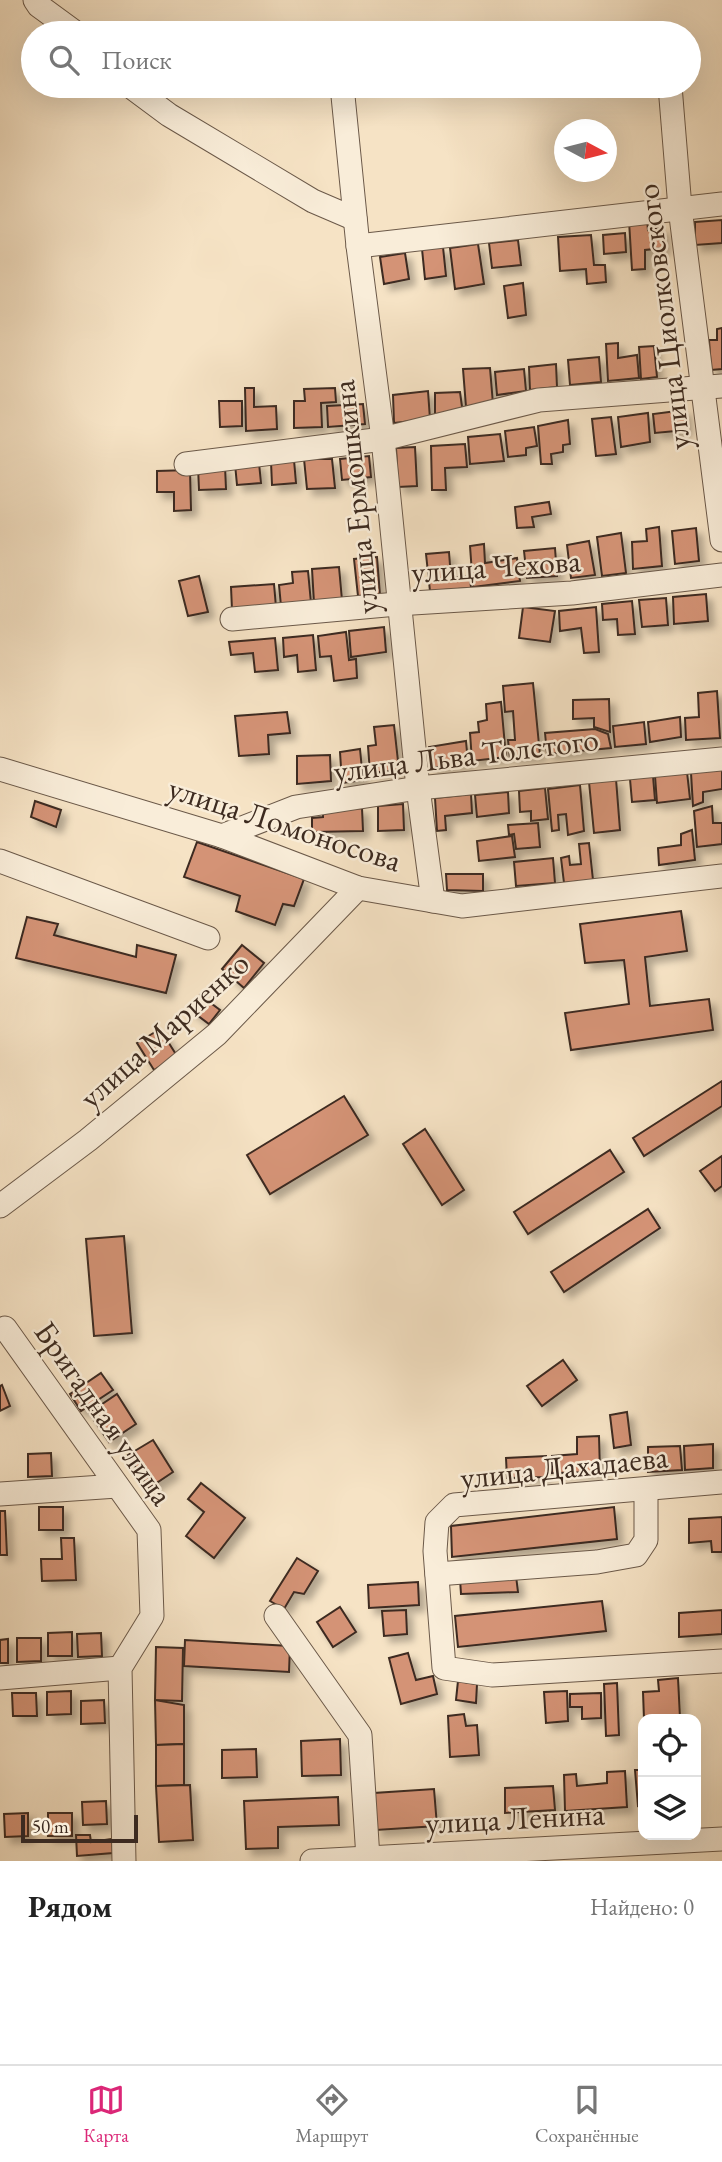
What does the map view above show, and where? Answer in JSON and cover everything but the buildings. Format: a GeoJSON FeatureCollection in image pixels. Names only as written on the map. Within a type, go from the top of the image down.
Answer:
{"type":"FeatureCollection","features":[{"type":"Feature","properties":{"kind":"street"},"geometry":{"type":"LineString","coordinates":[[34,0],[60,21]]}},
{"type":"Feature","properties":{"kind":"street"},"geometry":{"type":"LineString","coordinates":[[146,98],[169,116],[313,201],[355,219]]}},
{"type":"Feature","properties":{"kind":"street","name":"улица Ермошкина"},"geometry":{"type":"LineString","coordinates":[[343,98],[358,246],[383,439],[397,604],[433,901]]}},
{"type":"Feature","properties":{"kind":"street","name":"улица Циолковского"},"geometry":{"type":"LineString","coordinates":[[671,98],[680,208],[713,387],[722,540]]}},
{"type":"Feature","properties":{"kind":"street"},"geometry":{"type":"LineString","coordinates":[[358,246],[722,204]]}},
{"type":"Feature","properties":{"kind":"street"},"geometry":{"type":"LineString","coordinates":[[186,464],[383,439],[540,400],[713,387]]}},
{"type":"Feature","properties":{"kind":"street","name":"улица Чехова"},"geometry":{"type":"LineString","coordinates":[[232,619],[397,604],[572,593],[722,575]]}},
{"type":"Feature","properties":{"kind":"street","name":"улица Льва Толстого"},"geometry":{"type":"LineString","coordinates":[[222,836],[296,807],[418,788],[722,759]]}},
{"type":"Feature","properties":{"kind":"street","name":"улица Ломоносова"},"geometry":{"type":"LineString","coordinates":[[0,769],[222,836],[358,888],[463,906],[722,876]]}},
{"type":"Feature","properties":{"kind":"street"},"geometry":{"type":"LineString","coordinates":[[0,861],[208,938]]}},
{"type":"Feature","properties":{"kind":"street","name":"улица Мариенко"},"geometry":{"type":"LineString","coordinates":[[0,1206],[88,1140],[217,1034],[358,888]]}},
{"type":"Feature","properties":{"kind":"street","name":"Бригадная улица"},"geometry":{"type":"LineString","coordinates":[[5,1328],[149,1530],[152,1616],[120,1668]]}},
{"type":"Feature","properties":{"kind":"street","name":"улица Дахадаева"},"geometry":{"type":"LineString","coordinates":[[722,1482],[454,1505],[437,1522],[437,1574],[444,1668],[492,1675],[722,1661]]}},
{"type":"Feature","properties":{"kind":"street"},"geometry":{"type":"LineString","coordinates":[[0,1494],[117,1486]]}},
{"type":"Feature","properties":{"kind":"street"},"geometry":{"type":"LineString","coordinates":[[437,1574],[597,1562],[636,1555],[646,1540],[646,1489]]}},
{"type":"Feature","properties":{"kind":"street"},"geometry":{"type":"LineString","coordinates":[[276,1616],[360,1735],[368,1858]]}},
{"type":"Feature","properties":{"kind":"street"},"geometry":{"type":"LineString","coordinates":[[0,1678],[120,1668],[124,1861]]}},
{"type":"Feature","properties":{"kind":"street","name":"улица Ленина"},"geometry":{"type":"LineString","coordinates":[[312,1861],[722,1839]]}}]}
